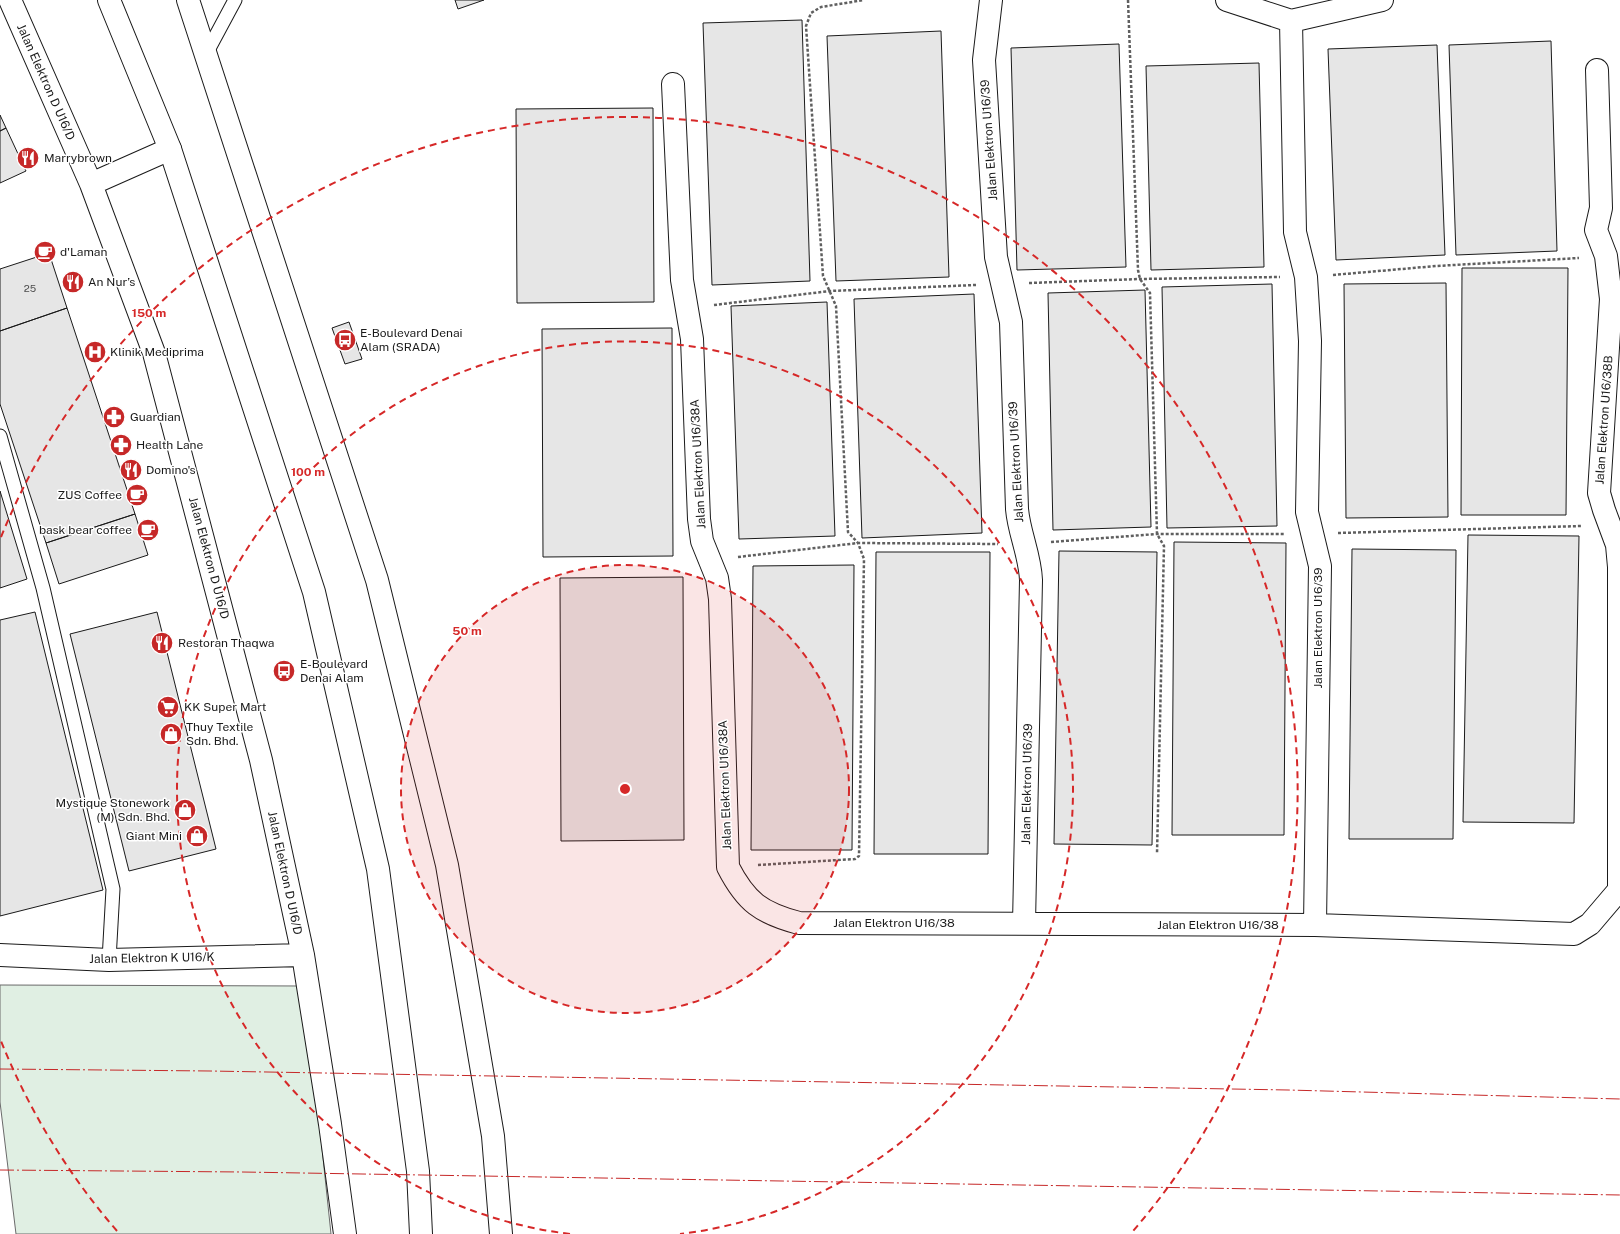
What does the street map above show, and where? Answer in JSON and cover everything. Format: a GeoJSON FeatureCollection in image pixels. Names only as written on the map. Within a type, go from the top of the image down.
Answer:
{"type":"FeatureCollection","features":[{"type":"Feature","properties":{"kind":"street","name":"Jalan Elektron D U16/D"},"geometry":{"type":"LineString","coordinates":[[10,0],[91,184],[154,353],[261,760],[303,955],[330,1124],[345,1234]]}},
{"type":"Feature","properties":{"kind":"street"},"geometry":{"type":"LineString","coordinates":[[109,0],[170,148],[318,608],[378,869],[418,1171],[421,1234]]}},
{"type":"Feature","properties":{"kind":"street"},"geometry":{"type":"LineString","coordinates":[[188,0],[377,580],[447,865],[493,1136],[501,1234]]}},
{"type":"Feature","properties":{"kind":"street","name":"Jalan Elektron U16/39"},"geometry":{"type":"LineString","coordinates":[[991,0],[984,60],[996,257],[1011,322],[1017,508],[1019,527],[1030,563],[1031,580],[1024,924]]}},
{"type":"Feature","properties":{"kind":"street"},"geometry":{"type":"LineString","coordinates":[[1227,0],[1291,21],[1382,0]]}},
{"type":"Feature","properties":{"kind":"street","name":"Jalan Elektron U16/39"},"geometry":{"type":"LineString","coordinates":[[1291,21],[1295,232],[1306,277],[1310,341],[1307,512],[1320,566],[1315,926]]}},
{"type":"Feature","properties":{"kind":"street","name":"Jalan Elektron U16/38B"},"geometry":{"type":"LineString","coordinates":[[1597,70],[1601,208],[1596,230],[1606,256],[1611,299],[1599,493],[1618,545],[1620,890]]}},
{"type":"Feature","properties":{"kind":"street","name":"Jalan Elektron U16/38A"},"geometry":{"type":"LineString","coordinates":[[674,84],[682,280],[688,308],[692,339],[699,519],[702,541],[718,578],[720,599],[728,867],[739,888],[752,902],[777,917],[799,923]]}},
{"type":"Feature","properties":{"kind":"street"},"geometry":{"type":"LineString","coordinates":[[91,184],[170,148]]}},
{"type":"Feature","properties":{"kind":"street","name":"Jalan Elektron U16/38"},"geometry":{"type":"LineString","coordinates":[[799,923],[1315,926],[1574,934],[1590,924],[1620,890]]}},
{"type":"Feature","properties":{"kind":"street","name":"Jalan Elektron K U16/K"},"geometry":{"type":"LineString","coordinates":[[0,955],[108,960],[303,955]]}},
{"type":"Feature","properties":{"kind":"lane"},"geometry":{"type":"LineString","coordinates":[[206,54],[236,0]]}},
{"type":"Feature","properties":{"kind":"lane"},"geometry":{"type":"LineString","coordinates":[[0,436],[43,588],[113,889],[108,960]]}},
{"type":"Feature","properties":{"kind":"path"},"geometry":{"type":"LineString","coordinates":[[728,867],[855,859],[859,856],[864,559],[858,543],[848,532],[836,306],[823,276],[806,26],[811,12],[821,7],[864,0]]}},
{"type":"Feature","properties":{"kind":"path"},"geometry":{"type":"LineString","coordinates":[[1128,0],[1138,270],[1140,279],[1150,293],[1156,448],[1157,534],[1164,546],[1157,854]]}},
{"type":"Feature","properties":{"kind":"path"},"geometry":{"type":"LineString","coordinates":[[688,308],[830,291],[1140,279],[1306,277],[1436,266],[1606,256]]}},
{"type":"Feature","properties":{"kind":"path"},"geometry":{"type":"LineString","coordinates":[[709,560],[858,543],[1025,545],[1157,534],[1312,534],[1611,525]]}},
{"type":"Feature","properties":{"kind":"green space"},"geometry":{"type":"Polygon","coordinates":[[[0,985],[305,986],[331,1234],[16,1234],[0,1102],[0,985]]]}},
{"type":"Feature","properties":{"kind":"building"},"geometry":{"type":"Polygon","coordinates":[[[455,0],[484,0],[458,9],[455,0]]]}},
{"type":"Feature","properties":{"kind":"building"},"geometry":{"type":"Polygon","coordinates":[[[802,20],[810,281],[712,285],[703,23],[802,20]]]}},
{"type":"Feature","properties":{"kind":"building"},"geometry":{"type":"Polygon","coordinates":[[[941,31],[949,277],[836,281],[827,36],[941,31]]]}},
{"type":"Feature","properties":{"kind":"building"},"geometry":{"type":"Polygon","coordinates":[[[1551,41],[1557,251],[1456,255],[1449,45],[1551,41]]]}},
{"type":"Feature","properties":{"kind":"building"},"geometry":{"type":"Polygon","coordinates":[[[1119,44],[1126,267],[1017,270],[1011,48],[1119,44]]]}},
{"type":"Feature","properties":{"kind":"building"},"geometry":{"type":"Polygon","coordinates":[[[1437,45],[1445,255],[1336,260],[1328,49],[1437,45]]]}},
{"type":"Feature","properties":{"kind":"building"},"geometry":{"type":"Polygon","coordinates":[[[1259,63],[1264,267],[1151,270],[1146,66],[1259,63]]]}},
{"type":"Feature","properties":{"kind":"building"},"geometry":{"type":"Polygon","coordinates":[[[653,108],[654,302],[517,303],[516,109],[653,108]]]}},
{"type":"Feature","properties":{"kind":"building"},"geometry":{"type":"Polygon","coordinates":[[[0,115],[6,128],[0,131],[0,115]]]}},
{"type":"Feature","properties":{"kind":"building"},"geometry":{"type":"Polygon","coordinates":[[[6,128],[26,171],[0,183],[0,131],[6,128]]]}},
{"type":"Feature","properties":{"kind":"building"},"geometry":{"type":"Polygon","coordinates":[[[49,253],[67,308],[0,331],[0,269],[49,253]]]}},
{"type":"Feature","properties":{"kind":"building"},"geometry":{"type":"Polygon","coordinates":[[[1462,268],[1568,268],[1566,515],[1461,515],[1462,268]]]}},
{"type":"Feature","properties":{"kind":"building"},"geometry":{"type":"Polygon","coordinates":[[[1446,283],[1448,517],[1346,518],[1344,284],[1446,283]]]}},
{"type":"Feature","properties":{"kind":"building"},"geometry":{"type":"Polygon","coordinates":[[[1272,284],[1277,526],[1167,528],[1162,287],[1272,284]]]}},
{"type":"Feature","properties":{"kind":"building"},"geometry":{"type":"Polygon","coordinates":[[[1145,290],[1151,527],[1053,530],[1048,293],[1145,290]]]}},
{"type":"Feature","properties":{"kind":"building"},"geometry":{"type":"Polygon","coordinates":[[[974,294],[982,533],[862,538],[854,299],[974,294]]]}},
{"type":"Feature","properties":{"kind":"building"},"geometry":{"type":"Polygon","coordinates":[[[827,302],[835,536],[739,539],[731,306],[827,302]]]}},
{"type":"Feature","properties":{"kind":"building"},"geometry":{"type":"Polygon","coordinates":[[[67,308],[135,514],[46,543],[0,404],[0,331],[67,308]]]}},
{"type":"Feature","properties":{"kind":"building"},"geometry":{"type":"Polygon","coordinates":[[[349,322],[362,359],[345,364],[332,328],[349,322]]]}},
{"type":"Feature","properties":{"kind":"building"},"geometry":{"type":"Polygon","coordinates":[[[672,328],[673,556],[543,557],[542,329],[672,328]]]}},
{"type":"Feature","properties":{"kind":"building"},"geometry":{"type":"Polygon","coordinates":[[[0,491],[27,579],[0,588],[0,491]]]}},
{"type":"Feature","properties":{"kind":"building"},"geometry":{"type":"Polygon","coordinates":[[[135,514],[148,555],[59,584],[46,543],[135,514]]]}},
{"type":"Feature","properties":{"kind":"building"},"geometry":{"type":"Polygon","coordinates":[[[1468,535],[1579,536],[1574,823],[1463,822],[1468,535]]]}},
{"type":"Feature","properties":{"kind":"building"},"geometry":{"type":"Polygon","coordinates":[[[1174,542],[1286,543],[1284,835],[1172,835],[1174,542]]]}},
{"type":"Feature","properties":{"kind":"building"},"geometry":{"type":"Polygon","coordinates":[[[1352,549],[1456,550],[1453,839],[1349,839],[1352,549]]]}},
{"type":"Feature","properties":{"kind":"building"},"geometry":{"type":"Polygon","coordinates":[[[1059,551],[1157,552],[1152,845],[1054,844],[1059,551]]]}},
{"type":"Feature","properties":{"kind":"building"},"geometry":{"type":"Polygon","coordinates":[[[876,552],[990,552],[988,854],[874,854],[876,552]]]}},
{"type":"Feature","properties":{"kind":"building"},"geometry":{"type":"Polygon","coordinates":[[[854,565],[852,850],[751,850],[753,566],[854,565]]]}},
{"type":"Feature","properties":{"kind":"building"},"geometry":{"type":"Polygon","coordinates":[[[683,577],[684,840],[561,841],[560,578],[683,577]]]}},
{"type":"Feature","properties":{"kind":"building"},"geometry":{"type":"Polygon","coordinates":[[[35,612],[103,890],[0,916],[0,620],[35,612]]]}},
{"type":"Feature","properties":{"kind":"building"},"geometry":{"type":"Polygon","coordinates":[[[157,612],[216,849],[129,871],[70,634],[157,612]]]}},
{"type":"Feature","properties":{"kind":"power"},"geometry":{"type":"LineString","coordinates":[[0,1069],[210,1071],[1288,1090],[1620,1099]]}},
{"type":"Feature","properties":{"kind":"power"},"geometry":{"type":"LineString","coordinates":[[0,1170],[242,1172],[1620,1195]]}},
{"type":"Feature","properties":{"kind":"place","name":"Marrybrown"},"geometry":{"type":"Point","coordinates":[28,158]}},
{"type":"Feature","properties":{"kind":"place","name":"d'Laman"},"geometry":{"type":"Point","coordinates":[45,252]}},
{"type":"Feature","properties":{"kind":"place","name":"An Nur’s"},"geometry":{"type":"Point","coordinates":[73,282]}},
{"type":"Feature","properties":{"kind":"place","name":"E-Boulevard Denai Alam (SRADA)"},"geometry":{"type":"Point","coordinates":[345,340]}},
{"type":"Feature","properties":{"kind":"place","name":"Klinik Mediprima"},"geometry":{"type":"Point","coordinates":[95,352]}},
{"type":"Feature","properties":{"kind":"place","name":"Guardian"},"geometry":{"type":"Point","coordinates":[114,417]}},
{"type":"Feature","properties":{"kind":"place","name":"Health Lane"},"geometry":{"type":"Point","coordinates":[121,445]}},
{"type":"Feature","properties":{"kind":"place","name":"Domino's"},"geometry":{"type":"Point","coordinates":[131,470]}},
{"type":"Feature","properties":{"kind":"place","name":"ZUS Coffee"},"geometry":{"type":"Point","coordinates":[137,495]}},
{"type":"Feature","properties":{"kind":"place","name":"bask bear coffee"},"geometry":{"type":"Point","coordinates":[148,530]}},
{"type":"Feature","properties":{"kind":"place","name":"Restoran Thaqwa"},"geometry":{"type":"Point","coordinates":[162,643]}},
{"type":"Feature","properties":{"kind":"place","name":"E-Boulevard Denai Alam"},"geometry":{"type":"Point","coordinates":[284,671]}},
{"type":"Feature","properties":{"kind":"place","name":"KK Super Mart"},"geometry":{"type":"Point","coordinates":[168,707]}},
{"type":"Feature","properties":{"kind":"place","name":"Thuy Textile Sdn. Bhd."},"geometry":{"type":"Point","coordinates":[171,734]}},
{"type":"Feature","properties":{"kind":"place","name":"Mystique Stonework (M) Sdn. Bhd."},"geometry":{"type":"Point","coordinates":[185,810]}},
{"type":"Feature","properties":{"kind":"place","name":"Giant Mini"},"geometry":{"type":"Point","coordinates":[197,836]}}]}
